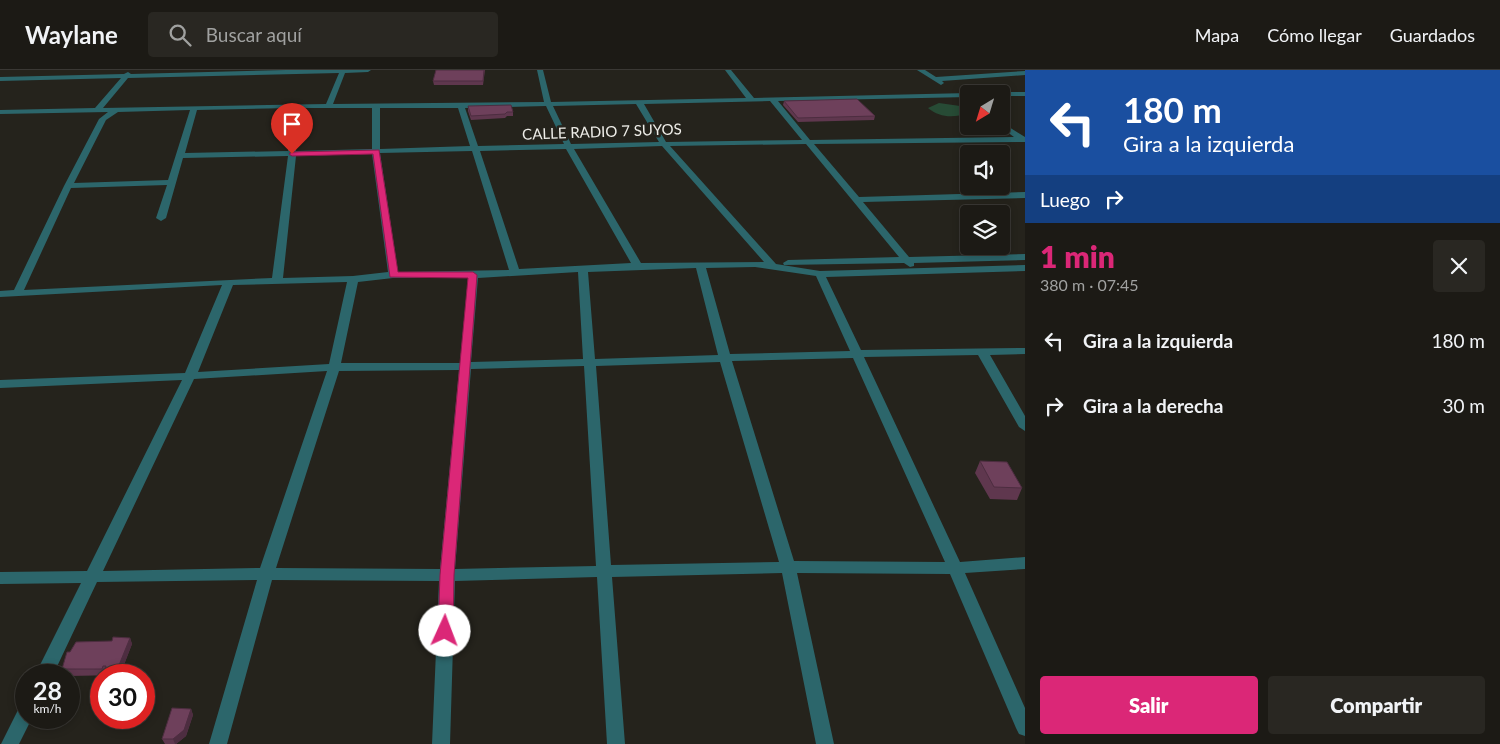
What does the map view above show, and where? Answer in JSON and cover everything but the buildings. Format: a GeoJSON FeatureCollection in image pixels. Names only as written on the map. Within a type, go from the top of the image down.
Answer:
{"type":"FeatureCollection","features":[{"type":"Feature","properties":{"kind":"street"},"geometry":{"type":"LineString","coordinates":[[97,110],[132,70]]}},
{"type":"Feature","properties":{"kind":"street"},"geometry":{"type":"LineString","coordinates":[[0,79],[368,70]]}},
{"type":"Feature","properties":{"kind":"street"},"geometry":{"type":"LineString","coordinates":[[540,70],[548,103],[569,146],[638,266]]}},
{"type":"Feature","properties":{"kind":"street"},"geometry":{"type":"LineString","coordinates":[[728,70],[751,99]]}},
{"type":"Feature","properties":{"kind":"street"},"geometry":{"type":"LineString","coordinates":[[920,70],[960,92]]}},
{"type":"Feature","properties":{"kind":"street"},"geometry":{"type":"LineString","coordinates":[[329,106],[342,71]]}},
{"type":"Feature","properties":{"kind":"street"},"geometry":{"type":"LineString","coordinates":[[934,79],[1025,73]]}},
{"type":"Feature","properties":{"kind":"street"},"geometry":{"type":"LineString","coordinates":[[1010,94],[1025,94]]}},
{"type":"Feature","properties":{"kind":"street"},"geometry":{"type":"LineString","coordinates":[[0,112],[295,106],[461,106],[960,95]]}},
{"type":"Feature","properties":{"kind":"street"},"geometry":{"type":"LineString","coordinates":[[772,99],[914,270]]}},
{"type":"Feature","properties":{"kind":"street"},"geometry":{"type":"LineString","coordinates":[[638,101],[664,144],[771,264]]}},
{"type":"Feature","properties":{"kind":"street"},"geometry":{"type":"LineString","coordinates":[[277,281],[292,154],[295,106]]}},
{"type":"Feature","properties":{"kind":"street"},"geometry":{"type":"LineString","coordinates":[[376,106],[376,152],[393,275]]}},
{"type":"Feature","properties":{"kind":"street"},"geometry":{"type":"LineString","coordinates":[[461,106],[477,150],[515,272]]}},
{"type":"Feature","properties":{"kind":"street"},"geometry":{"type":"LineString","coordinates":[[161,218],[194,109]]}},
{"type":"Feature","properties":{"kind":"street"},"geometry":{"type":"LineString","coordinates":[[17,294],[68,186],[103,119],[116,110]]}},
{"type":"Feature","properties":{"kind":"street"},"geometry":{"type":"LineString","coordinates":[[1010,130],[1024,140]]}},
{"type":"Feature","properties":{"kind":"street","name":"CALLE RADIO 7 SUYOS"},"geometry":{"type":"LineString","coordinates":[[180,156],[664,144],[1024,140]]}},
{"type":"Feature","properties":{"kind":"street"},"geometry":{"type":"LineString","coordinates":[[68,186],[172,182]]}},
{"type":"Feature","properties":{"kind":"street"},"geometry":{"type":"LineString","coordinates":[[857,200],[1025,195]]}},
{"type":"Feature","properties":{"kind":"street"},"geometry":{"type":"LineString","coordinates":[[0,294],[230,282],[353,279],[393,275],[473,275],[638,266],[1025,257]]}},
{"type":"Feature","properties":{"kind":"street"},"geometry":{"type":"LineString","coordinates":[[754,264],[820,274],[1025,268]]}},
{"type":"Feature","properties":{"kind":"street"},"geometry":{"type":"LineString","coordinates":[[700,265],[725,359],[788,567],[825,744]]}},
{"type":"Feature","properties":{"kind":"street"},"geometry":{"type":"LineString","coordinates":[[583,269],[616,744]]}},
{"type":"Feature","properties":{"kind":"street"},"geometry":{"type":"LineString","coordinates":[[820,274],[955,568],[1025,728]]}},
{"type":"Feature","properties":{"kind":"street"},"geometry":{"type":"LineString","coordinates":[[441,744],[447,575],[473,275]]}},
{"type":"Feature","properties":{"kind":"street"},"geometry":{"type":"LineString","coordinates":[[218,744],[266,574],[334,367],[353,279]]}},
{"type":"Feature","properties":{"kind":"street"},"geometry":{"type":"LineString","coordinates":[[49,664],[190,376],[230,282]]}},
{"type":"Feature","properties":{"kind":"street"},"geometry":{"type":"LineString","coordinates":[[0,384],[190,376],[334,367],[465,366],[1025,351]]}},
{"type":"Feature","properties":{"kind":"street"},"geometry":{"type":"LineString","coordinates":[[982,352],[1025,427]]}},
{"type":"Feature","properties":{"kind":"street"},"geometry":{"type":"LineString","coordinates":[[0,578],[266,574],[447,575],[788,567],[955,568],[1025,563]]}},
{"type":"Feature","properties":{"kind":"street"},"geometry":{"type":"LineString","coordinates":[[10,744],[17,729]]}},
{"type":"Feature","properties":{"kind":"green space"},"geometry":{"type":"Polygon","coordinates":[[[939,103],[960,106],[960,115],[937,114],[928,108],[939,103]]]}},
{"type":"Feature","properties":{"kind":"route"},"geometry":{"type":"LineString","coordinates":[[292,154],[376,152],[393,275],[473,275],[447,575],[445,631]]}}]}
